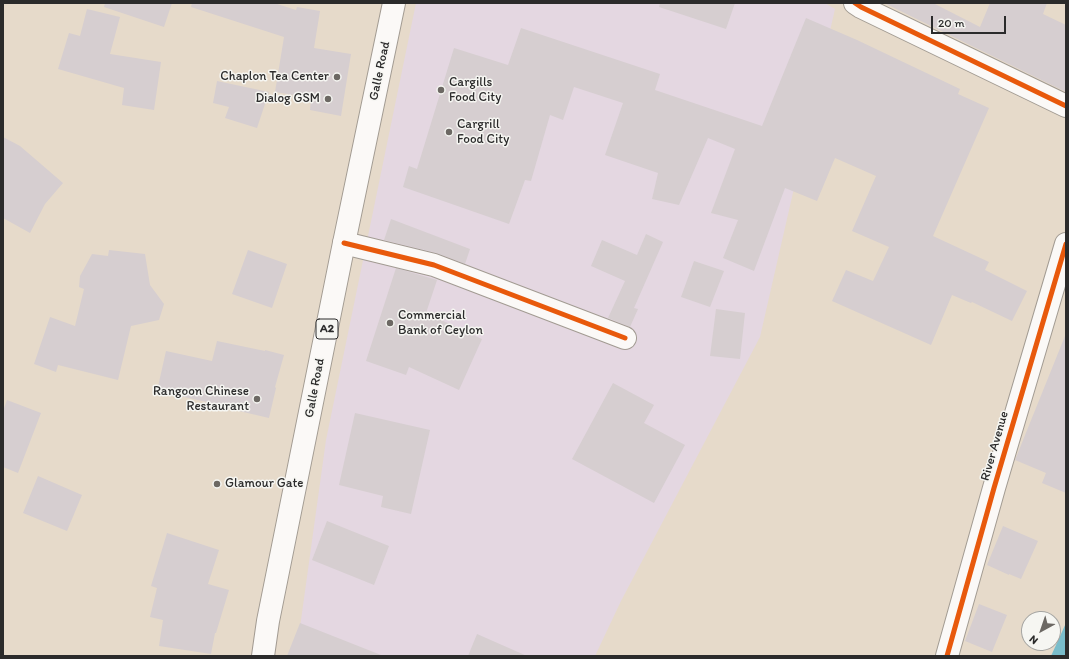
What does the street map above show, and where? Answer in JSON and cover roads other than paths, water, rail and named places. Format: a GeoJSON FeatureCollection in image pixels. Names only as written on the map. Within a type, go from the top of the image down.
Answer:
{"type":"FeatureCollection","features":[{"type":"Feature","properties":{"kind":"main road","name":"Galle Road"},"geometry":{"type":"LineString","coordinates":[[263,656],[268,621],[394,3]]}},
{"type":"Feature","properties":{"kind":"main road"},"geometry":{"type":"LineString","coordinates":[[855,3],[1066,106]]}},
{"type":"Feature","properties":{"kind":"main road"},"geometry":{"type":"LineString","coordinates":[[344,243],[434,265],[625,338]]}},
{"type":"Feature","properties":{"kind":"main road","name":"River Avenue"},"geometry":{"type":"LineString","coordinates":[[947,656],[994,488],[1066,244]]}},
{"type":"Feature","properties":{"kind":"water"},"geometry":{"type":"Polygon","coordinates":[[[1066,623],[1066,656],[1051,656],[1053,651],[1061,651],[1061,634],[1066,623]]]}},
{"type":"Feature","properties":{"kind":"place","name":"Chaplon Tea Center"},"geometry":{"type":"Point","coordinates":[337,77]}},
{"type":"Feature","properties":{"kind":"place","name":"Cargills Food City"},"geometry":{"type":"Point","coordinates":[441,90]}},
{"type":"Feature","properties":{"kind":"place","name":"Dialog GSM"},"geometry":{"type":"Point","coordinates":[328,99]}},
{"type":"Feature","properties":{"kind":"place","name":"Cargrill Food City"},"geometry":{"type":"Point","coordinates":[449,132]}},
{"type":"Feature","properties":{"kind":"place","name":"Commercial Bank of Ceylon"},"geometry":{"type":"Point","coordinates":[390,323]}},
{"type":"Feature","properties":{"kind":"place","name":"Rangoon Chinese Restaurant"},"geometry":{"type":"Point","coordinates":[257,399]}},
{"type":"Feature","properties":{"kind":"place","name":"Glamour Gate"},"geometry":{"type":"Point","coordinates":[217,484]}}]}
